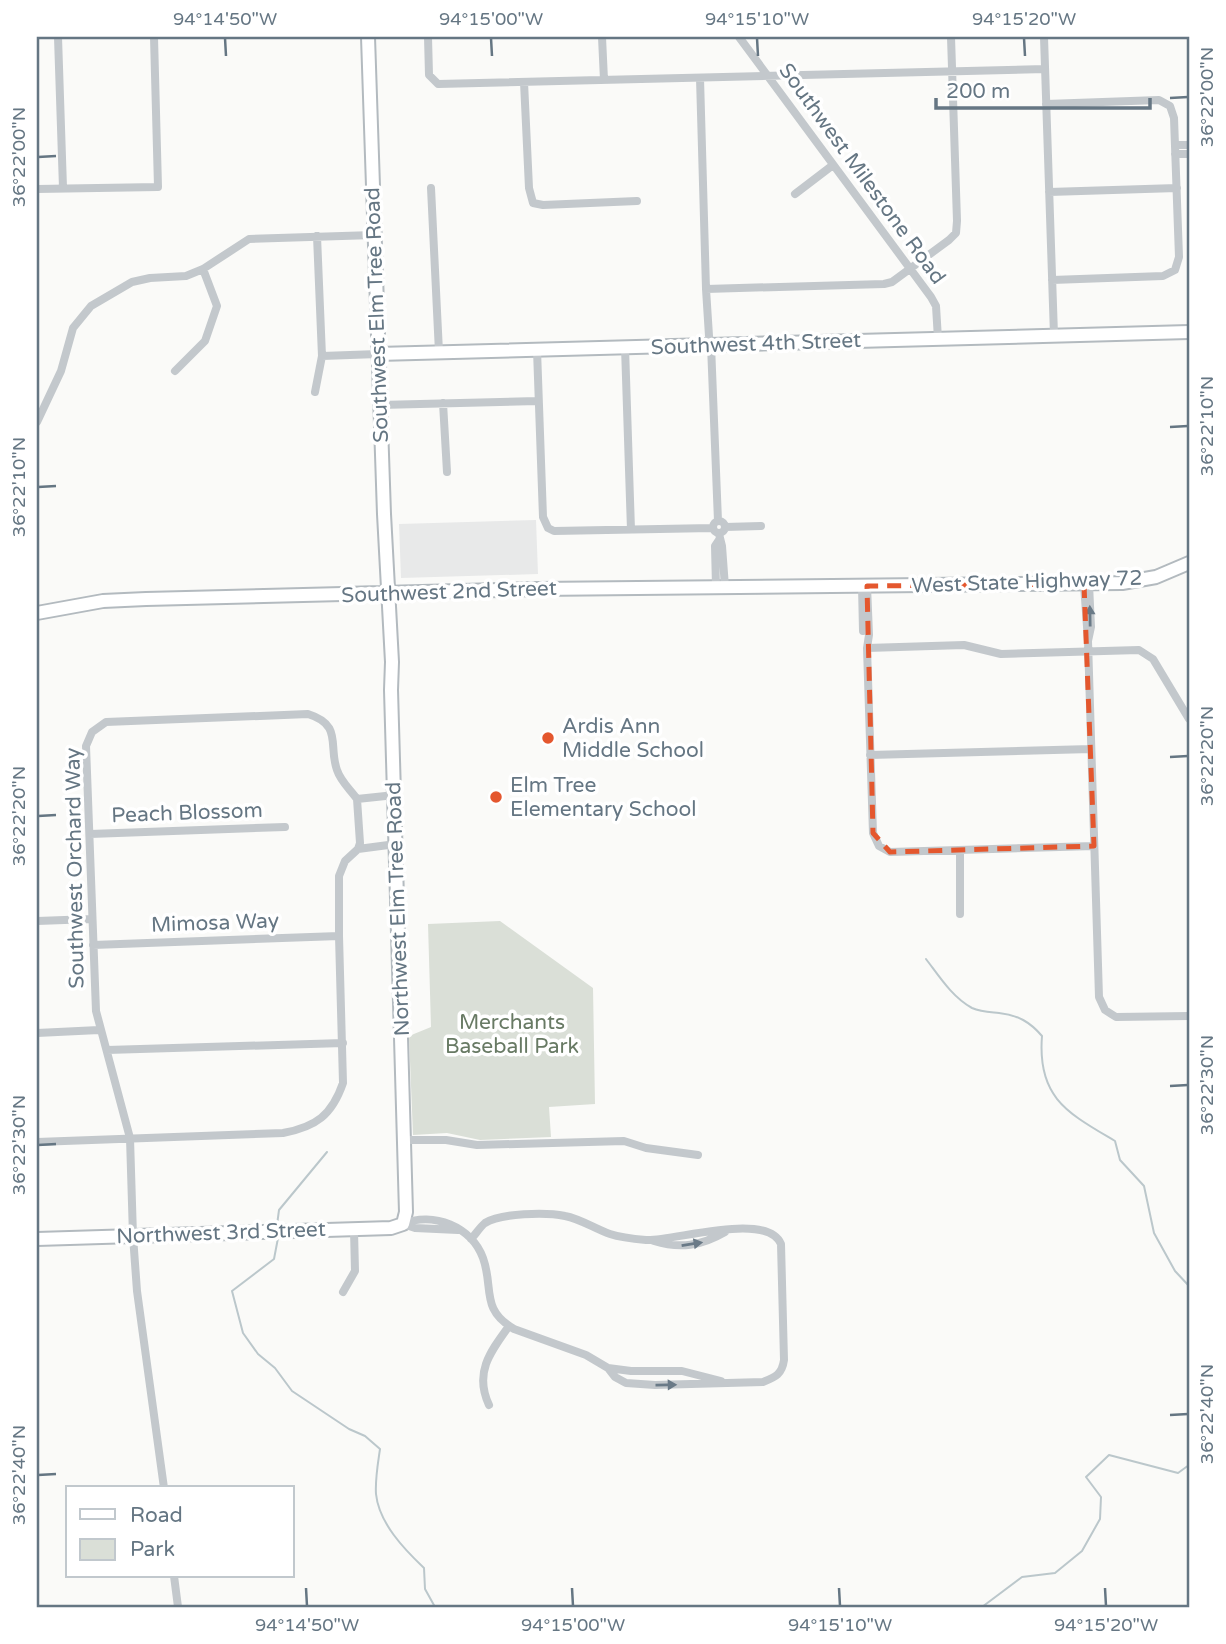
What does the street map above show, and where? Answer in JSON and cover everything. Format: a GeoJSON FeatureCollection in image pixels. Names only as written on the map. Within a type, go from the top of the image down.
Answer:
{"type":"FeatureCollection","features":[{"type":"Feature","properties":{"kind":"street"},"geometry":{"type":"LineString","coordinates":[[58,37],[63,188]]}},
{"type":"Feature","properties":{"kind":"street"},"geometry":{"type":"LineString","coordinates":[[37,189],[158,187],[154,37]]}},
{"type":"Feature","properties":{"kind":"street","name":"Southwest Elm Tree Road"},"geometry":{"type":"LineString","coordinates":[[368,37],[388,593]]}},
{"type":"Feature","properties":{"kind":"street"},"geometry":{"type":"LineString","coordinates":[[428,37],[429,75],[438,84],[1045,69]]}},
{"type":"Feature","properties":{"kind":"street"},"geometry":{"type":"LineString","coordinates":[[602,37],[604,80]]}},
{"type":"Feature","properties":{"kind":"street","name":"Southwest Milestone Road"},"geometry":{"type":"LineString","coordinates":[[739,37],[936,306],[938,339]]}},
{"type":"Feature","properties":{"kind":"street"},"geometry":{"type":"LineString","coordinates":[[706,289],[884,284],[910,269],[949,240],[957,228],[951,37]]}},
{"type":"Feature","properties":{"kind":"street"},"geometry":{"type":"LineString","coordinates":[[1044,37],[1054,335]]}},
{"type":"Feature","properties":{"kind":"street"},"geometry":{"type":"LineString","coordinates":[[700,78],[706,289],[722,546],[720,587]]}},
{"type":"Feature","properties":{"kind":"street"},"geometry":{"type":"LineString","coordinates":[[524,82],[530,198],[533,203],[543,205],[637,201]]}},
{"type":"Feature","properties":{"kind":"street"},"geometry":{"type":"LineString","coordinates":[[1046,104],[1159,100],[1170,106],[1174,118],[1177,188],[1179,257],[1175,271],[1163,276],[1052,280]]}},
{"type":"Feature","properties":{"kind":"street"},"geometry":{"type":"LineString","coordinates":[[1175,150],[1189,145]]}},
{"type":"Feature","properties":{"kind":"street"},"geometry":{"type":"LineString","coordinates":[[1175,150],[1189,154]]}},
{"type":"Feature","properties":{"kind":"street"},"geometry":{"type":"LineString","coordinates":[[796,194],[834,165]]}},
{"type":"Feature","properties":{"kind":"street"},"geometry":{"type":"LineString","coordinates":[[431,188],[439,352]]}},
{"type":"Feature","properties":{"kind":"street"},"geometry":{"type":"LineString","coordinates":[[1049,192],[1177,188]]}},
{"type":"Feature","properties":{"kind":"street"},"geometry":{"type":"LineString","coordinates":[[37,422],[61,371],[73,328],[91,306],[132,282],[186,276],[249,239],[374,235]]}},
{"type":"Feature","properties":{"kind":"street"},"geometry":{"type":"LineString","coordinates":[[315,392],[322,356],[317,236]]}},
{"type":"Feature","properties":{"kind":"street"},"geometry":{"type":"LineString","coordinates":[[175,372],[205,341],[217,306],[203,268]]}},
{"type":"Feature","properties":{"kind":"street","name":"Southwest 4th Street"},"geometry":{"type":"LineString","coordinates":[[322,356],[1189,332]]}},
{"type":"Feature","properties":{"kind":"street"},"geometry":{"type":"LineString","coordinates":[[625,347],[631,530]]}},
{"type":"Feature","properties":{"kind":"street"},"geometry":{"type":"LineString","coordinates":[[537,349],[543,517],[548,528],[554,531],[719,530],[761,526]]}},
{"type":"Feature","properties":{"kind":"street"},"geometry":{"type":"LineString","coordinates":[[380,405],[537,401]]}},
{"type":"Feature","properties":{"kind":"street"},"geometry":{"type":"LineString","coordinates":[[443,403],[447,472]]}},
{"type":"Feature","properties":{"kind":"street","name":"West State Highway 72"},"geometry":{"type":"LineString","coordinates":[[865,586],[1122,583],[1156,578],[1189,563]]}},
{"type":"Feature","properties":{"kind":"street"},"geometry":{"type":"LineString","coordinates":[[1087,584],[1099,997],[1105,1010],[1116,1017],[1189,1016]]}},
{"type":"Feature","properties":{"kind":"street"},"geometry":{"type":"LineString","coordinates":[[865,586],[863,636],[867,648],[873,833],[879,846],[890,852],[1094,846]]}},
{"type":"Feature","properties":{"kind":"street","name":"Southwest 2nd Street"},"geometry":{"type":"LineString","coordinates":[[37,613],[103,601],[388,593],[865,586]]}},
{"type":"Feature","properties":{"kind":"street","name":"Northwest Elm Tree Road"},"geometry":{"type":"LineString","coordinates":[[388,593],[406,1212],[404,1224]]}},
{"type":"Feature","properties":{"kind":"street"},"geometry":{"type":"LineString","coordinates":[[867,648],[964,645],[1002,654],[1139,650],[1153,659],[1189,719]]}},
{"type":"Feature","properties":{"kind":"street","name":"Southwest Orchard Way"},"geometry":{"type":"LineString","coordinates":[[164,1486],[137,1291],[131,1138],[99,1030],[96,1011],[86,746],[92,732],[106,722],[308,715],[319,718],[332,731],[336,769],[357,799]]}},
{"type":"Feature","properties":{"kind":"street"},"geometry":{"type":"LineString","coordinates":[[870,755],[1091,749]]}},
{"type":"Feature","properties":{"kind":"street"},"geometry":{"type":"LineString","coordinates":[[37,1142],[283,1133],[303,1129],[327,1114],[343,1083],[340,876],[345,861],[358,849],[360,843],[357,799],[395,795]]}},
{"type":"Feature","properties":{"kind":"street","name":"Peach Blossom"},"geometry":{"type":"LineString","coordinates":[[90,834],[285,827]]}},
{"type":"Feature","properties":{"kind":"street"},"geometry":{"type":"LineString","coordinates":[[358,849],[396,844]]}},
{"type":"Feature","properties":{"kind":"street"},"geometry":{"type":"LineString","coordinates":[[960,850],[960,915]]}},
{"type":"Feature","properties":{"kind":"street"},"geometry":{"type":"LineString","coordinates":[[37,922],[92,919]]}},
{"type":"Feature","properties":{"kind":"street","name":"Mimosa Way"},"geometry":{"type":"LineString","coordinates":[[93,945],[339,936]]}},
{"type":"Feature","properties":{"kind":"street"},"geometry":{"type":"LineString","coordinates":[[37,1033],[99,1030]]}},
{"type":"Feature","properties":{"kind":"street"},"geometry":{"type":"LineString","coordinates":[[107,1050],[343,1042]]}},
{"type":"Feature","properties":{"kind":"street"},"geometry":{"type":"LineString","coordinates":[[403,1140],[446,1140],[477,1145],[624,1141],[646,1148],[698,1155]]}},
{"type":"Feature","properties":{"kind":"street"},"geometry":{"type":"LineString","coordinates":[[404,1224],[415,1228],[458,1230],[471,1239],[480,1248],[485,1262],[489,1300],[493,1311],[509,1326],[586,1355],[626,1383],[655,1385],[763,1382],[775,1377],[782,1370],[781,1244],[778,1236],[769,1231],[730,1230],[707,1242],[686,1247],[670,1246],[652,1240],[609,1234],[564,1215],[533,1214],[506,1216],[485,1223],[471,1239]]}},
{"type":"Feature","properties":{"kind":"street","name":"Northwest 3rd Street"},"geometry":{"type":"LineString","coordinates":[[37,1239],[354,1230],[391,1228],[404,1224]]}},
{"type":"Feature","properties":{"kind":"street"},"geometry":{"type":"LineString","coordinates":[[343,1292],[355,1271],[354,1230]]}},
{"type":"Feature","properties":{"kind":"street"},"geometry":{"type":"LineString","coordinates":[[489,1405],[482,1378],[491,1350],[509,1326]]}},
{"type":"Feature","properties":{"kind":"street"},"geometry":{"type":"LineString","coordinates":[[608,1368],[682,1371],[730,1383]]}},
{"type":"Feature","properties":{"kind":"street"},"geometry":{"type":"LineString","coordinates":[[174,1578],[178,1607]]}},
{"type":"Feature","properties":{"kind":"highlighted area"},"geometry":{"type":"Polygon","coordinates":[[[1084,584],[1094,846],[890,852],[873,833],[867,586],[1084,584]]]}},
{"type":"Feature","properties":{"kind":"shaded area"},"geometry":{"type":"Polygon","coordinates":[[[536,520],[538,574],[401,578],[399,524],[536,520]]]}},
{"type":"Feature","properties":{"kind":"green space","name":"Merchants Baseball Park"},"geometry":{"type":"Polygon","coordinates":[[[500,921],[593,988],[595,1104],[549,1107],[551,1137],[480,1140],[447,1133],[413,1135],[409,1036],[431,1027],[428,924],[500,921]]]}},
{"type":"Feature","properties":{"kind":"waterway"},"geometry":{"type":"LineString","coordinates":[[926,959],[946,986],[972,1008],[1018,1017],[1042,1036],[1045,1075],[1051,1089],[1070,1112],[1115,1141],[1120,1160],[1144,1186],[1154,1233],[1175,1271],[1189,1286]]}},
{"type":"Feature","properties":{"kind":"waterway"},"geometry":{"type":"LineString","coordinates":[[277,1225],[279,1210],[327,1152]]}},
{"type":"Feature","properties":{"kind":"waterway"},"geometry":{"type":"LineString","coordinates":[[278,1238],[274,1259],[232,1291],[243,1333],[292,1391],[349,1429],[365,1436],[380,1449],[376,1483],[378,1505],[394,1535],[424,1568],[425,1589],[435,1607]]}},
{"type":"Feature","properties":{"kind":"waterway"},"geometry":{"type":"LineString","coordinates":[[982,1607],[1022,1577],[1055,1573],[1082,1551],[1100,1519],[1101,1497],[1086,1477],[1109,1455],[1178,1473],[1189,1465]]}},
{"type":"Feature","properties":{"kind":"place","name":"Ardis Ann Middle School"},"geometry":{"type":"Point","coordinates":[548,738]}},
{"type":"Feature","properties":{"kind":"place","name":"Elm Tree Elementary School"},"geometry":{"type":"Point","coordinates":[496,797]}}]}
